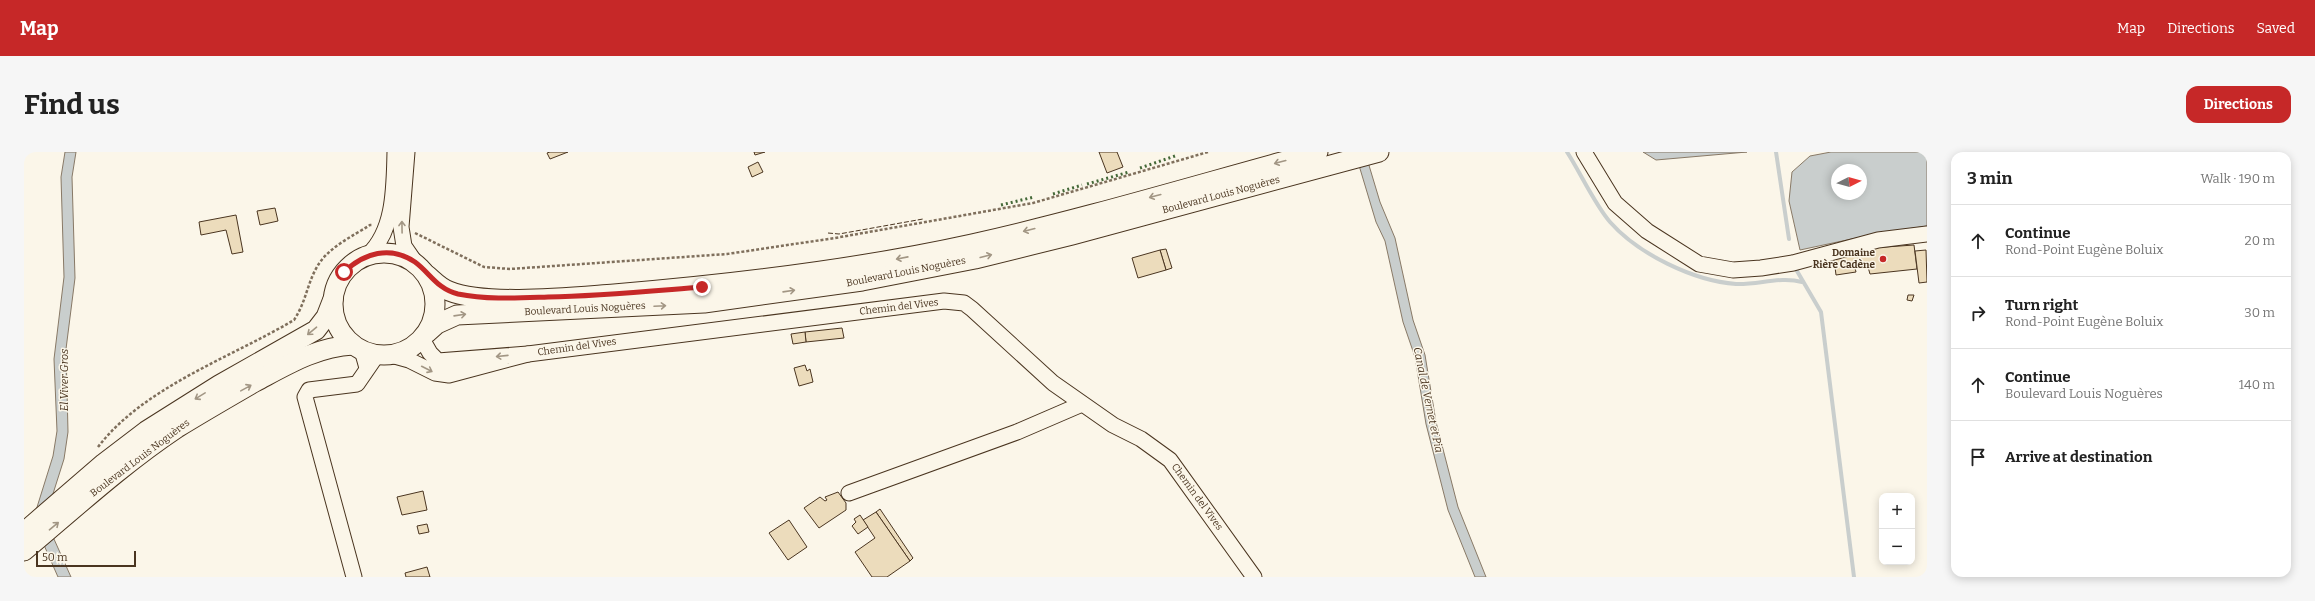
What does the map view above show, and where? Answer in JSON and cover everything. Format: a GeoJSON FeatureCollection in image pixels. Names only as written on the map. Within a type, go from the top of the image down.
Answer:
{"type":"FeatureCollection","features":[{"type":"Feature","properties":{"kind":"main road","name":"Boulevard Louis Noguères"},"geometry":{"type":"LineString","coordinates":[[421,269],[438,286],[458,294],[481,297],[530,298],[702,287],[862,266],[972,244],[1068,220],[1318,152]]}},
{"type":"Feature","properties":{"kind":"main road","name":"Boulevard Louis Noguères"},"geometry":{"type":"LineString","coordinates":[[424,336],[437,324],[457,315],[704,303],[870,280],[975,259],[1064,237],[1378,152]]}},
{"type":"Feature","properties":{"kind":"main road"},"geometry":{"type":"LineString","coordinates":[[384,252],[401,255],[421,269],[434,289],[436,304],[433,320],[424,336],[402,352],[370,355],[341,332],[334,317],[333,299],[336,285],[344,272],[355,261],[368,254],[384,252]]}},
{"type":"Feature","properties":{"kind":"main road","name":"Boulevard Louis Noguères"},"geometry":{"type":"LineString","coordinates":[[24,532],[102,464],[146,431],[192,401],[316,330],[326,317],[333,299]]}},
{"type":"Feature","properties":{"kind":"main road","name":"Boulevard Louis Noguères"},"geometry":{"type":"LineString","coordinates":[[24,551],[102,464],[176,429],[233,395],[310,354],[325,349],[370,355]]}},
{"type":"Feature","properties":{"kind":"street"},"geometry":{"type":"LineString","coordinates":[[395,152],[394,226],[404,246],[421,269]]}},
{"type":"Feature","properties":{"kind":"street"},"geometry":{"type":"LineString","coordinates":[[368,254],[379,245],[394,226],[407,152]]}},
{"type":"Feature","properties":{"kind":"street"},"geometry":{"type":"LineString","coordinates":[[1584,152],[1614,203],[1647,231],[1699,264],[1733,270],[1761,268],[1793,263],[1878,240],[1927,234]]}},
{"type":"Feature","properties":{"kind":"street","name":"Chemin del Vives"},"geometry":{"type":"LineString","coordinates":[[424,336],[430,354],[438,361],[528,354],[944,301],[964,303],[1053,383],[1113,425],[1141,439],[1170,460],[1254,577]]}},
{"type":"Feature","properties":{"kind":"street","name":"Chemin del Vives"},"geometry":{"type":"LineString","coordinates":[[370,355],[409,360],[435,373],[450,375],[528,354]]}},
{"type":"Feature","properties":{"kind":"street"},"geometry":{"type":"LineString","coordinates":[[354,577],[306,396],[309,390],[357,384],[370,355]]}},
{"type":"Feature","properties":{"kind":"street"},"geometry":{"type":"LineString","coordinates":[[849,492],[1018,432],[1082,404]]}},
{"type":"Feature","properties":{"kind":"path"},"geometry":{"type":"LineString","coordinates":[[102,464],[110,430],[160,393],[294,320],[302,308],[317,266],[332,250],[370,225],[394,226],[428,238],[484,267],[510,269],[727,254],[835,238],[1033,203],[1208,152]]}},
{"type":"Feature","properties":{"kind":"water","name":"El Viver Gros"},"geometry":{"type":"Polygon","coordinates":[[[65,152],[76,152],[72,177],[75,278],[66,349],[68,432],[64,459],[45,519],[71,577],[58,577],[33,520],[53,456],[57,431],[54,359],[64,277],[61,177],[65,152]]]}},
{"type":"Feature","properties":{"kind":"water","name":"Canal de Vernet et Pia"},"geometry":{"type":"Polygon","coordinates":[[[1355,152],[1365,152],[1380,202],[1395,238],[1413,320],[1425,355],[1436,422],[1458,507],[1486,577],[1475,577],[1448,510],[1426,424],[1415,357],[1403,322],[1385,241],[1376,222],[1355,152]]]}},
{"type":"Feature","properties":{"kind":"water"},"geometry":{"type":"Polygon","coordinates":[[[1643,152],[1747,152],[1656,160],[1643,152]]]}},
{"type":"Feature","properties":{"kind":"water"},"geometry":{"type":"Polygon","coordinates":[[[1831,152],[1927,152],[1927,226],[1875,234],[1800,250],[1789,201],[1792,172],[1810,156],[1831,152]]]}},
{"type":"Feature","properties":{"kind":"building"},"geometry":{"type":"Polygon","coordinates":[[[568,152],[550,159],[547,153],[568,152]]]}},
{"type":"Feature","properties":{"kind":"building"},"geometry":{"type":"Polygon","coordinates":[[[754,152],[765,152],[755,155],[754,152]]]}},
{"type":"Feature","properties":{"kind":"building"},"geometry":{"type":"Polygon","coordinates":[[[1099,152],[1117,152],[1123,167],[1107,173],[1099,152]]]}},
{"type":"Feature","properties":{"kind":"building"},"geometry":{"type":"Polygon","coordinates":[[[758,162],[763,172],[752,177],[748,167],[758,162]]]}},
{"type":"Feature","properties":{"kind":"building"},"geometry":{"type":"Polygon","coordinates":[[[275,208],[278,221],[260,225],[257,211],[275,208]]]}},
{"type":"Feature","properties":{"kind":"building"},"geometry":{"type":"Polygon","coordinates":[[[236,215],[243,252],[232,254],[226,230],[201,235],[199,222],[236,215]]]}},
{"type":"Feature","properties":{"kind":"building"},"geometry":{"type":"Polygon","coordinates":[[[1914,245],[1917,269],[1870,274],[1868,267],[1855,268],[1856,272],[1836,275],[1834,259],[1871,248],[1914,245]]]}},
{"type":"Feature","properties":{"kind":"building"},"geometry":{"type":"Polygon","coordinates":[[[1166,249],[1172,268],[1166,270],[1160,250],[1166,249]]]}},
{"type":"Feature","properties":{"kind":"building"},"geometry":{"type":"Polygon","coordinates":[[[1160,250],[1166,270],[1138,278],[1132,258],[1160,250]]]}},
{"type":"Feature","properties":{"kind":"building"},"geometry":{"type":"Polygon","coordinates":[[[1926,250],[1927,282],[1919,283],[1915,251],[1926,250]]]}},
{"type":"Feature","properties":{"kind":"building"},"geometry":{"type":"Polygon","coordinates":[[[1908,295],[1914,295],[1912,301],[1907,300],[1908,295]]]}},
{"type":"Feature","properties":{"kind":"building"},"geometry":{"type":"Polygon","coordinates":[[[842,328],[844,338],[806,342],[805,332],[842,328]]]}},
{"type":"Feature","properties":{"kind":"building"},"geometry":{"type":"Polygon","coordinates":[[[805,332],[806,342],[793,344],[791,334],[805,332]]]}},
{"type":"Feature","properties":{"kind":"building"},"geometry":{"type":"Polygon","coordinates":[[[805,365],[807,371],[810,369],[813,382],[799,386],[794,368],[805,365]]]}},
{"type":"Feature","properties":{"kind":"building"},"geometry":{"type":"Polygon","coordinates":[[[423,491],[427,510],[402,515],[397,497],[423,491]]]}},
{"type":"Feature","properties":{"kind":"building"},"geometry":{"type":"Polygon","coordinates":[[[838,492],[846,503],[846,510],[819,528],[804,508],[820,497],[825,501],[827,500],[825,497],[838,492]]]}},
{"type":"Feature","properties":{"kind":"building"},"geometry":{"type":"Polygon","coordinates":[[[880,509],[913,558],[910,561],[876,512],[880,509]]]}},
{"type":"Feature","properties":{"kind":"building"},"geometry":{"type":"Polygon","coordinates":[[[876,512],[910,561],[887,577],[872,577],[855,552],[875,538],[863,520],[876,512]]]}},
{"type":"Feature","properties":{"kind":"building"},"geometry":{"type":"Polygon","coordinates":[[[860,515],[868,527],[858,534],[852,526],[856,522],[854,519],[860,515]]]}},
{"type":"Feature","properties":{"kind":"building"},"geometry":{"type":"Polygon","coordinates":[[[789,520],[807,547],[788,560],[769,533],[789,520]]]}},
{"type":"Feature","properties":{"kind":"building"},"geometry":{"type":"Polygon","coordinates":[[[427,524],[429,532],[419,534],[417,526],[427,524]]]}},
{"type":"Feature","properties":{"kind":"building"},"geometry":{"type":"Polygon","coordinates":[[[427,567],[430,577],[406,577],[405,573],[427,567]]]}},
{"type":"Feature","properties":{"kind":"waterway"},"geometry":{"type":"LineString","coordinates":[[1567,152],[1604,215],[1622,234],[1651,255],[1685,272],[1720,282],[1736,284],[1778,280],[1794,280],[1802,282]]}},
{"type":"Feature","properties":{"kind":"waterway"},"geometry":{"type":"LineString","coordinates":[[1776,152],[1789,239]]}},
{"type":"Feature","properties":{"kind":"waterway"},"geometry":{"type":"LineString","coordinates":[[1797,271],[1821,312],[1854,577]]}},
{"type":"Feature","properties":{"kind":"hedge"},"geometry":{"type":"LineString","coordinates":[[1140,168],[1175,156]]}},
{"type":"Feature","properties":{"kind":"hedge"},"geometry":{"type":"LineString","coordinates":[[1087,184],[1129,172]]}},
{"type":"Feature","properties":{"kind":"hedge"},"geometry":{"type":"LineString","coordinates":[[1053,194],[1082,185]]}},
{"type":"Feature","properties":{"kind":"hedge"},"geometry":{"type":"LineString","coordinates":[[1001,205],[1034,197]]}},
{"type":"Feature","properties":{"kind":"fence"},"geometry":{"type":"LineString","coordinates":[[828,233],[839,234],[923,219]]}},
{"type":"Feature","properties":{"kind":"place","name":"Domaine Rière Cadène"},"geometry":{"type":"Point","coordinates":[1883,259]}},
{"type":"Feature","properties":{"kind":"route"},"geometry":{"type":"LineString","coordinates":[[344,272],[355,261],[368,254],[384,252],[401,255],[415,262],[438,286],[458,294],[481,297],[530,298],[580,296],[702,287]]}}]}
